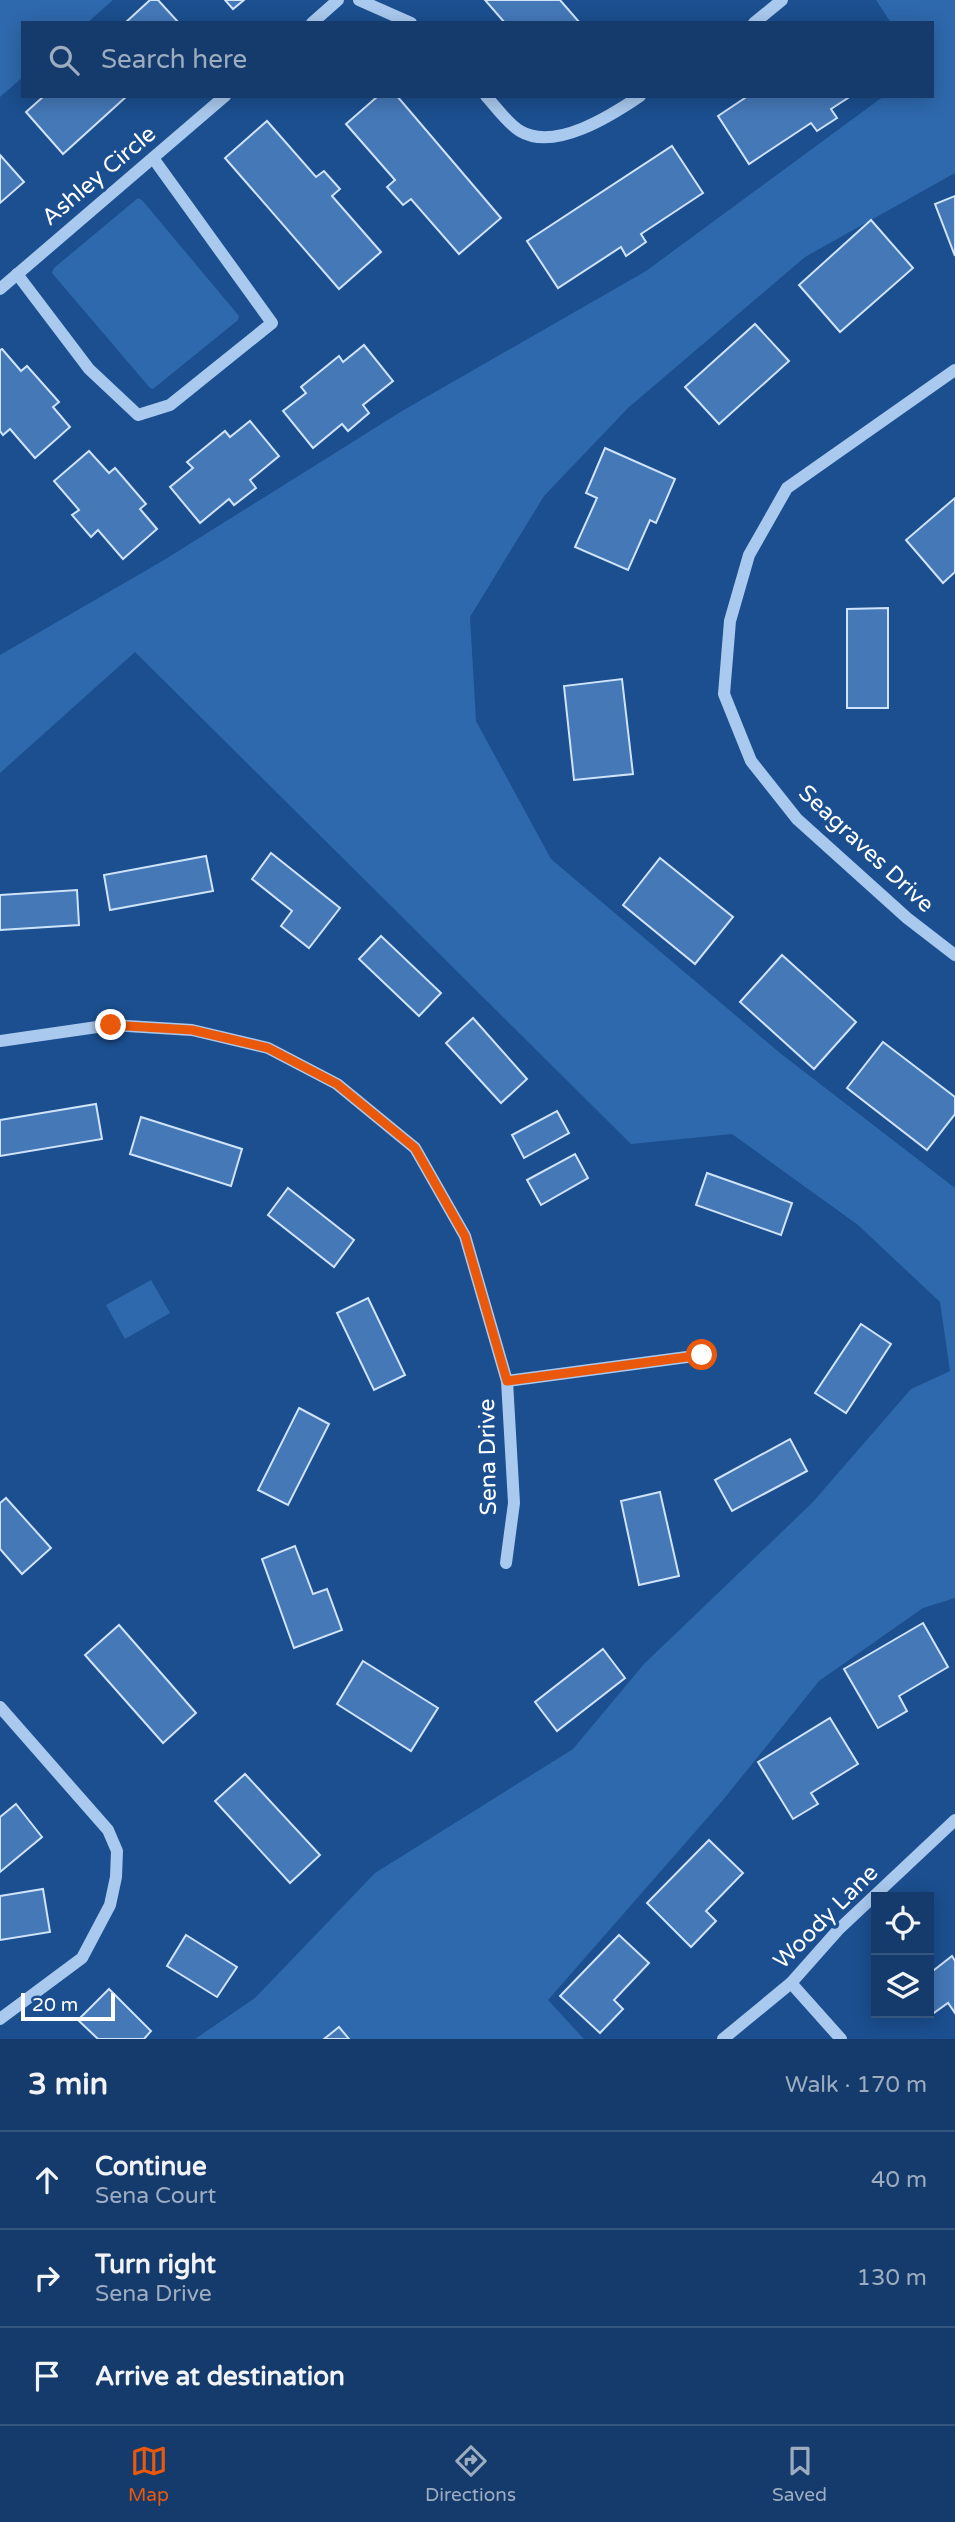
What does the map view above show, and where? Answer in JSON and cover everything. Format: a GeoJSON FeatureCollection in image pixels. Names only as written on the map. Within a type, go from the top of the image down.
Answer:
{"type":"FeatureCollection","features":[{"type":"Feature","properties":{"kind":"street"},"geometry":{"type":"LineString","coordinates":[[314,21],[338,0]]}},
{"type":"Feature","properties":{"kind":"street"},"geometry":{"type":"LineString","coordinates":[[359,0],[406,21]]}},
{"type":"Feature","properties":{"kind":"street"},"geometry":{"type":"LineString","coordinates":[[756,21],[782,0]]}},
{"type":"Feature","properties":{"kind":"street","name":"Ashley Circle"},"geometry":{"type":"LineString","coordinates":[[0,289],[223,98]]}},
{"type":"Feature","properties":{"kind":"street"},"geometry":{"type":"LineString","coordinates":[[488,98],[521,132],[551,138],[603,121],[637,98]]}},
{"type":"Feature","properties":{"kind":"street"},"geometry":{"type":"LineString","coordinates":[[17,274],[89,369],[138,415],[170,405],[272,323],[153,158]]}},
{"type":"Feature","properties":{"kind":"street","name":"Seagraves Drive"},"geometry":{"type":"LineString","coordinates":[[955,370],[786,488],[749,555],[730,621],[724,694],[751,761],[797,819],[906,918],[955,955]]}},
{"type":"Feature","properties":{"kind":"street","name":"Sena Drive"},"geometry":{"type":"LineString","coordinates":[[0,1041],[111,1025],[192,1030],[268,1048],[337,1084],[415,1148],[465,1236],[507,1381],[514,1503],[506,1563]]}},
{"type":"Feature","properties":{"kind":"street"},"geometry":{"type":"LineString","coordinates":[[507,1381],[702,1355]]}},
{"type":"Feature","properties":{"kind":"street"},"geometry":{"type":"LineString","coordinates":[[0,1707],[108,1830],[117,1851],[116,1877],[110,1905],[82,1958],[0,2019]]}},
{"type":"Feature","properties":{"kind":"street","name":"Woody Lane"},"geometry":{"type":"LineString","coordinates":[[723,2039],[792,1983],[838,1930],[955,1820]]}},
{"type":"Feature","properties":{"kind":"street"},"geometry":{"type":"LineString","coordinates":[[792,1983],[841,2039]]}},
{"type":"Feature","properties":{"kind":"shaded area"},"geometry":{"type":"Polygon","coordinates":[[[0,0],[113,0],[89,21],[21,21],[21,79],[0,97],[0,0]]]}},
{"type":"Feature","properties":{"kind":"shaded area"},"geometry":{"type":"Polygon","coordinates":[[[876,0],[955,0],[955,173],[805,257],[628,408],[544,496],[470,617],[476,721],[551,859],[780,1053],[955,1188],[955,1598],[923,1608],[819,1681],[723,1800],[548,2000],[584,2039],[195,2039],[255,1998],[375,1873],[573,1749],[644,1664],[812,1503],[911,1389],[950,1371],[940,1302],[858,1225],[732,1134],[631,1144],[135,652],[0,773],[0,655],[164,560],[402,411],[646,271],[881,98],[934,98],[934,21],[890,21],[876,0]]]}},
{"type":"Feature","properties":{"kind":"shaded area"},"geometry":{"type":"Polygon","coordinates":[[[138,198],[239,316],[238,320],[153,389],[52,273],[54,268],[138,198]]]}},
{"type":"Feature","properties":{"kind":"shaded area"},"geometry":{"type":"Polygon","coordinates":[[[151,1280],[170,1313],[125,1339],[106,1305],[151,1280]]]}},
{"type":"Feature","properties":{"kind":"building"},"geometry":{"type":"Polygon","coordinates":[[[150,0],[158,0],[177,21],[127,21],[150,0]]]}},
{"type":"Feature","properties":{"kind":"building"},"geometry":{"type":"Polygon","coordinates":[[[225,0],[244,0],[233,9],[225,0]]]}},
{"type":"Feature","properties":{"kind":"building"},"geometry":{"type":"Polygon","coordinates":[[[485,0],[560,0],[578,21],[503,21],[485,0]]]}},
{"type":"Feature","properties":{"kind":"building"},"geometry":{"type":"Polygon","coordinates":[[[42,98],[125,98],[63,154],[26,112],[42,98]]]}},
{"type":"Feature","properties":{"kind":"building"},"geometry":{"type":"Polygon","coordinates":[[[376,98],[399,98],[501,218],[459,254],[411,199],[403,205],[387,187],[395,180],[346,124],[376,98]]]}},
{"type":"Feature","properties":{"kind":"building"},"geometry":{"type":"Polygon","coordinates":[[[745,98],[848,98],[831,109],[837,118],[817,131],[811,123],[749,164],[718,116],[745,98]]]}},
{"type":"Feature","properties":{"kind":"building"},"geometry":{"type":"Polygon","coordinates":[[[267,121],[316,177],[324,171],[340,189],[332,196],[381,252],[339,289],[225,158],[267,121]]]}},
{"type":"Feature","properties":{"kind":"building"},"geometry":{"type":"Polygon","coordinates":[[[672,146],[703,193],[641,234],[646,242],[626,256],[621,247],[558,288],[527,241],[672,146]]]}},
{"type":"Feature","properties":{"kind":"building"},"geometry":{"type":"Polygon","coordinates":[[[0,155],[24,182],[0,203],[0,155]]]}},
{"type":"Feature","properties":{"kind":"building"},"geometry":{"type":"Polygon","coordinates":[[[955,196],[955,256],[935,204],[955,196]]]}},
{"type":"Feature","properties":{"kind":"building"},"geometry":{"type":"Polygon","coordinates":[[[871,220],[913,268],[840,332],[799,285],[871,220]]]}},
{"type":"Feature","properties":{"kind":"building"},"geometry":{"type":"Polygon","coordinates":[[[755,324],[789,361],[719,424],[685,387],[755,324]]]}},
{"type":"Feature","properties":{"kind":"building"},"geometry":{"type":"Polygon","coordinates":[[[364,345],[393,381],[363,405],[369,413],[348,431],[342,424],[313,448],[283,411],[306,393],[301,387],[339,356],[343,362],[364,345]]]}},
{"type":"Feature","properties":{"kind":"building"},"geometry":{"type":"Polygon","coordinates":[[[2,349],[21,371],[27,366],[59,402],[53,407],[70,427],[35,458],[10,429],[3,435],[0,431],[2,349]]]}},
{"type":"Feature","properties":{"kind":"building"},"geometry":{"type":"Polygon","coordinates":[[[250,421],[279,456],[250,480],[256,488],[234,505],[229,499],[200,523],[170,487],[193,468],[187,462],[225,431],[230,437],[250,421]]]}},
{"type":"Feature","properties":{"kind":"building"},"geometry":{"type":"Polygon","coordinates":[[[605,448],[675,479],[656,523],[650,520],[628,570],[575,547],[597,498],[586,493],[605,448]]]}},
{"type":"Feature","properties":{"kind":"building"},"geometry":{"type":"Polygon","coordinates":[[[89,451],[109,473],[115,468],[146,504],[140,509],[157,529],[123,559],[98,530],[91,537],[72,515],[79,510],[54,481],[89,451]]]}},
{"type":"Feature","properties":{"kind":"building"},"geometry":{"type":"Polygon","coordinates":[[[955,498],[955,572],[943,583],[906,540],[955,498]]]}},
{"type":"Feature","properties":{"kind":"building"},"geometry":{"type":"Polygon","coordinates":[[[888,608],[888,708],[847,708],[847,609],[888,608]]]}},
{"type":"Feature","properties":{"kind":"building"},"geometry":{"type":"Polygon","coordinates":[[[622,679],[633,774],[574,780],[564,686],[622,679]]]}},
{"type":"Feature","properties":{"kind":"building"},"geometry":{"type":"Polygon","coordinates":[[[271,853],[340,908],[309,948],[281,926],[292,911],[252,879],[271,853]]]}},
{"type":"Feature","properties":{"kind":"building"},"geometry":{"type":"Polygon","coordinates":[[[206,856],[213,891],[110,910],[104,875],[206,856]]]}},
{"type":"Feature","properties":{"kind":"building"},"geometry":{"type":"Polygon","coordinates":[[[660,858],[733,917],[695,964],[623,905],[660,858]]]}},
{"type":"Feature","properties":{"kind":"building"},"geometry":{"type":"Polygon","coordinates":[[[77,890],[79,925],[0,930],[0,895],[77,890]]]}},
{"type":"Feature","properties":{"kind":"building"},"geometry":{"type":"Polygon","coordinates":[[[381,936],[441,993],[419,1016],[359,959],[381,936]]]}},
{"type":"Feature","properties":{"kind":"building"},"geometry":{"type":"Polygon","coordinates":[[[782,955],[856,1022],[814,1069],[740,1002],[782,955]]]}},
{"type":"Feature","properties":{"kind":"building"},"geometry":{"type":"Polygon","coordinates":[[[473,1018],[527,1079],[501,1103],[446,1043],[473,1018]]]}},
{"type":"Feature","properties":{"kind":"building"},"geometry":{"type":"Polygon","coordinates":[[[883,1042],[955,1097],[955,1114],[927,1150],[847,1088],[883,1042]]]}},
{"type":"Feature","properties":{"kind":"building"},"geometry":{"type":"Polygon","coordinates":[[[96,1104],[102,1139],[0,1156],[0,1120],[96,1104]]]}},
{"type":"Feature","properties":{"kind":"building"},"geometry":{"type":"Polygon","coordinates":[[[557,1111],[569,1133],[524,1158],[512,1135],[557,1111]]]}},
{"type":"Feature","properties":{"kind":"building"},"geometry":{"type":"Polygon","coordinates":[[[141,1117],[242,1149],[231,1186],[130,1154],[141,1117]]]}},
{"type":"Feature","properties":{"kind":"building"},"geometry":{"type":"Polygon","coordinates":[[[575,1154],[588,1178],[541,1205],[527,1180],[575,1154]]]}},
{"type":"Feature","properties":{"kind":"building"},"geometry":{"type":"Polygon","coordinates":[[[707,1173],[792,1203],[781,1235],[696,1205],[707,1173]]]}},
{"type":"Feature","properties":{"kind":"building"},"geometry":{"type":"Polygon","coordinates":[[[288,1188],[354,1240],[334,1267],[268,1215],[288,1188]]]}},
{"type":"Feature","properties":{"kind":"building"},"geometry":{"type":"Polygon","coordinates":[[[368,1298],[405,1375],[374,1390],[337,1313],[368,1298]]]}},
{"type":"Feature","properties":{"kind":"building"},"geometry":{"type":"Polygon","coordinates":[[[861,1324],[891,1344],[846,1413],[815,1393],[861,1324]]]}},
{"type":"Feature","properties":{"kind":"building"},"geometry":{"type":"Polygon","coordinates":[[[299,1408],[329,1424],[288,1505],[258,1490],[299,1408]]]}},
{"type":"Feature","properties":{"kind":"building"},"geometry":{"type":"Polygon","coordinates":[[[790,1439],[807,1471],[732,1511],[715,1480],[790,1439]]]}},
{"type":"Feature","properties":{"kind":"building"},"geometry":{"type":"Polygon","coordinates":[[[660,1492],[679,1576],[639,1585],[621,1501],[660,1492]]]}},
{"type":"Feature","properties":{"kind":"building"},"geometry":{"type":"Polygon","coordinates":[[[6,1498],[51,1548],[22,1574],[0,1549],[0,1503],[6,1498]]]}},
{"type":"Feature","properties":{"kind":"building"},"geometry":{"type":"Polygon","coordinates":[[[295,1546],[313,1594],[327,1589],[342,1630],[294,1648],[262,1559],[295,1546]]]}},
{"type":"Feature","properties":{"kind":"building"},"geometry":{"type":"Polygon","coordinates":[[[923,1623],[948,1667],[899,1696],[907,1711],[878,1728],[844,1669],[923,1623]]]}},
{"type":"Feature","properties":{"kind":"building"},"geometry":{"type":"Polygon","coordinates":[[[119,1625],[196,1713],[163,1743],[85,1655],[119,1625]]]}},
{"type":"Feature","properties":{"kind":"building"},"geometry":{"type":"Polygon","coordinates":[[[603,1649],[625,1678],[557,1731],[535,1702],[603,1649]]]}},
{"type":"Feature","properties":{"kind":"building"},"geometry":{"type":"Polygon","coordinates":[[[363,1661],[438,1708],[411,1751],[337,1704],[363,1661]]]}},
{"type":"Feature","properties":{"kind":"building"},"geometry":{"type":"Polygon","coordinates":[[[830,1718],[858,1764],[811,1793],[818,1804],[793,1819],[758,1762],[830,1718]]]}},
{"type":"Feature","properties":{"kind":"building"},"geometry":{"type":"Polygon","coordinates":[[[245,1774],[320,1855],[290,1883],[215,1801],[245,1774]]]}},
{"type":"Feature","properties":{"kind":"building"},"geometry":{"type":"Polygon","coordinates":[[[16,1804],[42,1837],[0,1872],[0,1817],[16,1804]]]}},
{"type":"Feature","properties":{"kind":"building"},"geometry":{"type":"Polygon","coordinates":[[[709,1840],[743,1873],[706,1911],[716,1921],[691,1947],[647,1903],[709,1840]]]}},
{"type":"Feature","properties":{"kind":"building"},"geometry":{"type":"Polygon","coordinates":[[[43,1889],[50,1932],[0,1940],[0,1896],[43,1889]]]}},
{"type":"Feature","properties":{"kind":"building"},"geometry":{"type":"Polygon","coordinates":[[[186,1935],[237,1967],[217,1997],[167,1966],[186,1935]]]}},
{"type":"Feature","properties":{"kind":"building"},"geometry":{"type":"Polygon","coordinates":[[[619,1935],[649,1963],[614,2000],[623,2009],[600,2033],[560,1996],[619,1935]]]}},
{"type":"Feature","properties":{"kind":"building"},"geometry":{"type":"Polygon","coordinates":[[[952,1956],[955,1961],[955,2013],[948,2003],[934,2013],[934,1970],[952,1956]]]}},
{"type":"Feature","properties":{"kind":"building"},"geometry":{"type":"Polygon","coordinates":[[[109,1989],[151,2031],[144,2039],[98,2039],[78,2020],[109,1989]]]}},
{"type":"Feature","properties":{"kind":"building"},"geometry":{"type":"Polygon","coordinates":[[[339,2027],[349,2039],[324,2039],[339,2027]]]}},
{"type":"Feature","properties":{"kind":"route"},"geometry":{"type":"LineString","coordinates":[[111,1025],[192,1030],[268,1048],[337,1084],[415,1148],[465,1236],[507,1381],[702,1355]]}}]}
